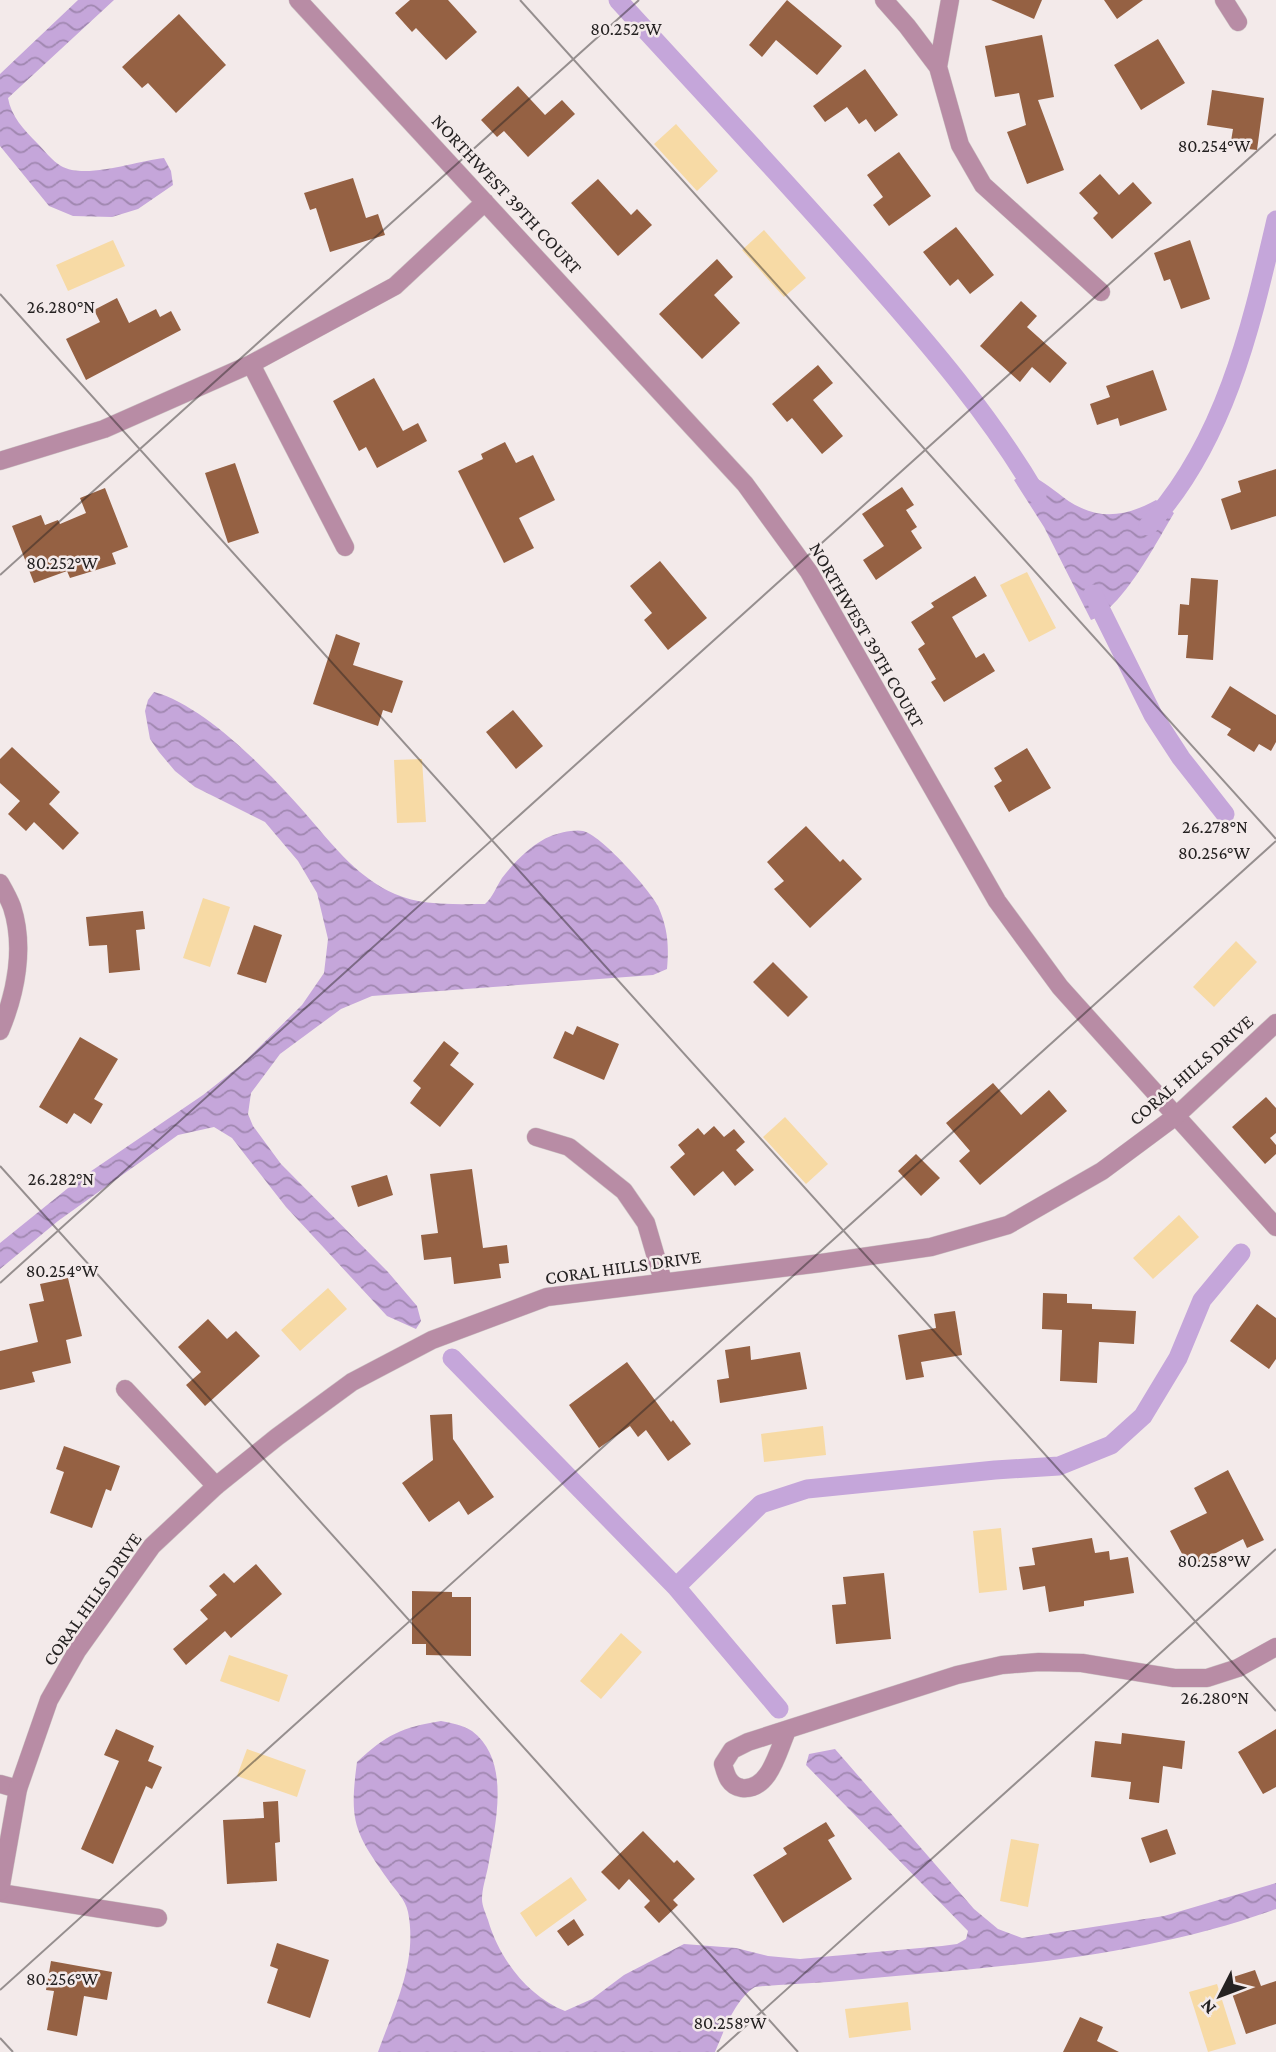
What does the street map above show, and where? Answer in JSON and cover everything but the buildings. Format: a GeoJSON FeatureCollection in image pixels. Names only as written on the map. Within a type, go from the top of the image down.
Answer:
{"type":"FeatureCollection","features":[{"type":"Feature","properties":{"kind":"street","name":"NORTHWEST 39TH COURT"},"geometry":{"type":"LineString","coordinates":[[298,0],[745,484],[809,572],[997,901],[1060,987],[1276,1227]]}},
{"type":"Feature","properties":{"kind":"street"},"geometry":{"type":"LineString","coordinates":[[884,0],[938,68],[960,145],[983,185],[1101,292]]}},
{"type":"Feature","properties":{"kind":"street"},"geometry":{"type":"LineString","coordinates":[[938,68],[950,0]]}},
{"type":"Feature","properties":{"kind":"street"},"geometry":{"type":"LineString","coordinates":[[1224,0],[1238,22]]}},
{"type":"Feature","properties":{"kind":"street"},"geometry":{"type":"LineString","coordinates":[[0,461],[104,429],[251,364],[395,286],[485,202]]}},
{"type":"Feature","properties":{"kind":"street"},"geometry":{"type":"LineString","coordinates":[[251,364],[345,547]]}},
{"type":"Feature","properties":{"kind":"street"},"geometry":{"type":"LineString","coordinates":[[0,883],[12,907],[17,936],[17,976],[9,1011],[0,1031]]}},
{"type":"Feature","properties":{"kind":"street","name":"CORAL HILLS DRIVE"},"geometry":{"type":"LineString","coordinates":[[0,1892],[9,1787],[49,1700],[76,1651],[152,1546],[216,1486],[352,1382],[432,1340],[547,1297],[931,1247],[1008,1225],[1102,1171],[1176,1116],[1276,1023]]}},
{"type":"Feature","properties":{"kind":"street"},"geometry":{"type":"LineString","coordinates":[[536,1137],[569,1147],[624,1191],[646,1223],[663,1281]]}},
{"type":"Feature","properties":{"kind":"street"},"geometry":{"type":"LineString","coordinates":[[125,1389],[216,1486]]}},
{"type":"Feature","properties":{"kind":"street"},"geometry":{"type":"LineString","coordinates":[[787,1731],[957,1675],[1002,1665],[1082,1663],[1174,1678],[1207,1678],[1238,1668],[1276,1647]]}},
{"type":"Feature","properties":{"kind":"street"},"geometry":{"type":"LineString","coordinates":[[0,1892],[158,1918]]}},
{"type":"Feature","properties":{"kind":"shaded area"},"geometry":{"type":"Polygon","coordinates":[[[676,124],[718,171],[697,191],[654,144],[676,124]]]}},
{"type":"Feature","properties":{"kind":"shaded area"},"geometry":{"type":"Polygon","coordinates":[[[764,230],[806,278],[784,297],[742,250],[764,230]]]}},
{"type":"Feature","properties":{"kind":"shaded area"},"geometry":{"type":"Polygon","coordinates":[[[113,240],[125,266],[68,291],[56,265],[113,240]]]}},
{"type":"Feature","properties":{"kind":"shaded area"},"geometry":{"type":"Polygon","coordinates":[[[1027,572],[1056,628],[1029,642],[1000,585],[1027,572]]]}},
{"type":"Feature","properties":{"kind":"shaded area"},"geometry":{"type":"Polygon","coordinates":[[[422,759],[426,822],[397,823],[394,760],[422,759]]]}},
{"type":"Feature","properties":{"kind":"shaded area"},"geometry":{"type":"Polygon","coordinates":[[[203,898],[230,907],[210,967],[183,958],[203,898]]]}},
{"type":"Feature","properties":{"kind":"shaded area"},"geometry":{"type":"Polygon","coordinates":[[[1236,941],[1257,962],[1214,1007],[1193,987],[1236,941]]]}},
{"type":"Feature","properties":{"kind":"shaded area"},"geometry":{"type":"Polygon","coordinates":[[[785,1117],[828,1164],[806,1184],[763,1137],[785,1117]]]}},
{"type":"Feature","properties":{"kind":"shaded area"},"geometry":{"type":"Polygon","coordinates":[[[1179,1215],[1199,1237],[1153,1279],[1133,1258],[1179,1215]]]}},
{"type":"Feature","properties":{"kind":"shaded area"},"geometry":{"type":"Polygon","coordinates":[[[328,1288],[347,1309],[300,1351],[281,1330],[328,1288]]]}},
{"type":"Feature","properties":{"kind":"shaded area"},"geometry":{"type":"Polygon","coordinates":[[[823,1426],[826,1455],[764,1462],[761,1434],[823,1426]]]}},
{"type":"Feature","properties":{"kind":"shaded area"},"geometry":{"type":"Polygon","coordinates":[[[1001,1528],[1007,1590],[979,1593],[973,1531],[1001,1528]]]}},
{"type":"Feature","properties":{"kind":"shaded area"},"geometry":{"type":"Polygon","coordinates":[[[621,1633],[642,1652],[601,1699],[580,1681],[621,1633]]]}},
{"type":"Feature","properties":{"kind":"shaded area"},"geometry":{"type":"Polygon","coordinates":[[[229,1655],[288,1675],[279,1702],[220,1681],[229,1655]]]}},
{"type":"Feature","properties":{"kind":"shaded area"},"geometry":{"type":"Polygon","coordinates":[[[247,1749],[306,1770],[297,1797],[237,1776],[247,1749]]]}},
{"type":"Feature","properties":{"kind":"shaded area"},"geometry":{"type":"Polygon","coordinates":[[[1011,1839],[1039,1844],[1028,1907],[1000,1901],[1011,1839]]]}},
{"type":"Feature","properties":{"kind":"shaded area"},"geometry":{"type":"Polygon","coordinates":[[[571,1877],[587,1900],[536,1937],[520,1913],[571,1877]]]}},
{"type":"Feature","properties":{"kind":"shaded area"},"geometry":{"type":"Polygon","coordinates":[[[1217,1984],[1236,2044],[1208,2052],[1189,1992],[1217,1984]]]}},
{"type":"Feature","properties":{"kind":"shaded area"},"geometry":{"type":"Polygon","coordinates":[[[908,2002],[911,2030],[849,2038],[845,2009],[908,2002]]]}},
{"type":"Feature","properties":{"kind":"water"},"geometry":{"type":"Polygon","coordinates":[[[78,0],[114,0],[8,98],[15,117],[23,128],[51,158],[71,170],[97,170],[164,158],[171,171],[173,185],[138,209],[112,217],[73,216],[49,206],[0,146],[0,74],[78,0]]]}},
{"type":"Feature","properties":{"kind":"water"},"geometry":{"type":"Polygon","coordinates":[[[1025,474],[1041,481],[1086,510],[1121,513],[1156,500],[1174,513],[1126,589],[1115,603],[1091,620],[1044,527],[1014,480],[1025,474]]]}},
{"type":"Feature","properties":{"kind":"water"},"geometry":{"type":"Polygon","coordinates":[[[154,692],[196,712],[239,746],[279,784],[349,862],[370,880],[395,894],[428,902],[485,904],[502,878],[531,848],[554,835],[583,831],[591,834],[612,852],[658,906],[667,937],[667,969],[653,975],[372,996],[341,1009],[280,1054],[251,1093],[248,1114],[253,1126],[281,1164],[388,1272],[417,1306],[421,1321],[416,1329],[387,1316],[286,1207],[232,1138],[214,1127],[178,1135],[58,1221],[0,1269],[0,1243],[78,1180],[203,1095],[241,1065],[302,1005],[324,973],[328,939],[317,893],[298,861],[265,822],[195,787],[175,771],[150,739],[145,711],[154,692]]]}},
{"type":"Feature","properties":{"kind":"water"},"geometry":{"type":"Polygon","coordinates":[[[441,1721],[472,1731],[484,1744],[492,1759],[498,1795],[497,1814],[482,1899],[493,1934],[507,1962],[527,1986],[538,1996],[565,2011],[592,1999],[624,1975],[684,1944],[736,1948],[768,1956],[800,1959],[942,1946],[957,1944],[966,1939],[968,1931],[806,1765],[809,1754],[835,1749],[974,1909],[998,1929],[1022,1938],[1164,1916],[1276,1883],[1276,1909],[1167,1940],[1055,1960],[755,1987],[736,2007],[715,2052],[378,2052],[403,1984],[410,1949],[410,1931],[405,1903],[368,1850],[357,1826],[354,1799],[357,1762],[395,1734],[441,1721]]]}},
{"type":"Feature","properties":{"kind":"waterway"},"geometry":{"type":"LineString","coordinates":[[618,0],[807,206],[914,328],[1000,437],[1037,495]]}},
{"type":"Feature","properties":{"kind":"waterway"},"geometry":{"type":"LineString","coordinates":[[1148,526],[1175,493],[1216,421],[1245,342],[1276,220]]}},
{"type":"Feature","properties":{"kind":"waterway"},"geometry":{"type":"LineString","coordinates":[[1093,594],[1153,715],[1181,758],[1225,814]]}},
{"type":"Feature","properties":{"kind":"waterway"},"geometry":{"type":"LineString","coordinates":[[676,1587],[761,1504],[807,1489],[1059,1466],[1111,1445],[1143,1416],[1178,1358],[1202,1300],[1241,1253]]}},
{"type":"Feature","properties":{"kind":"waterway"},"geometry":{"type":"LineString","coordinates":[[452,1358],[676,1587],[779,1709]]}}]}
